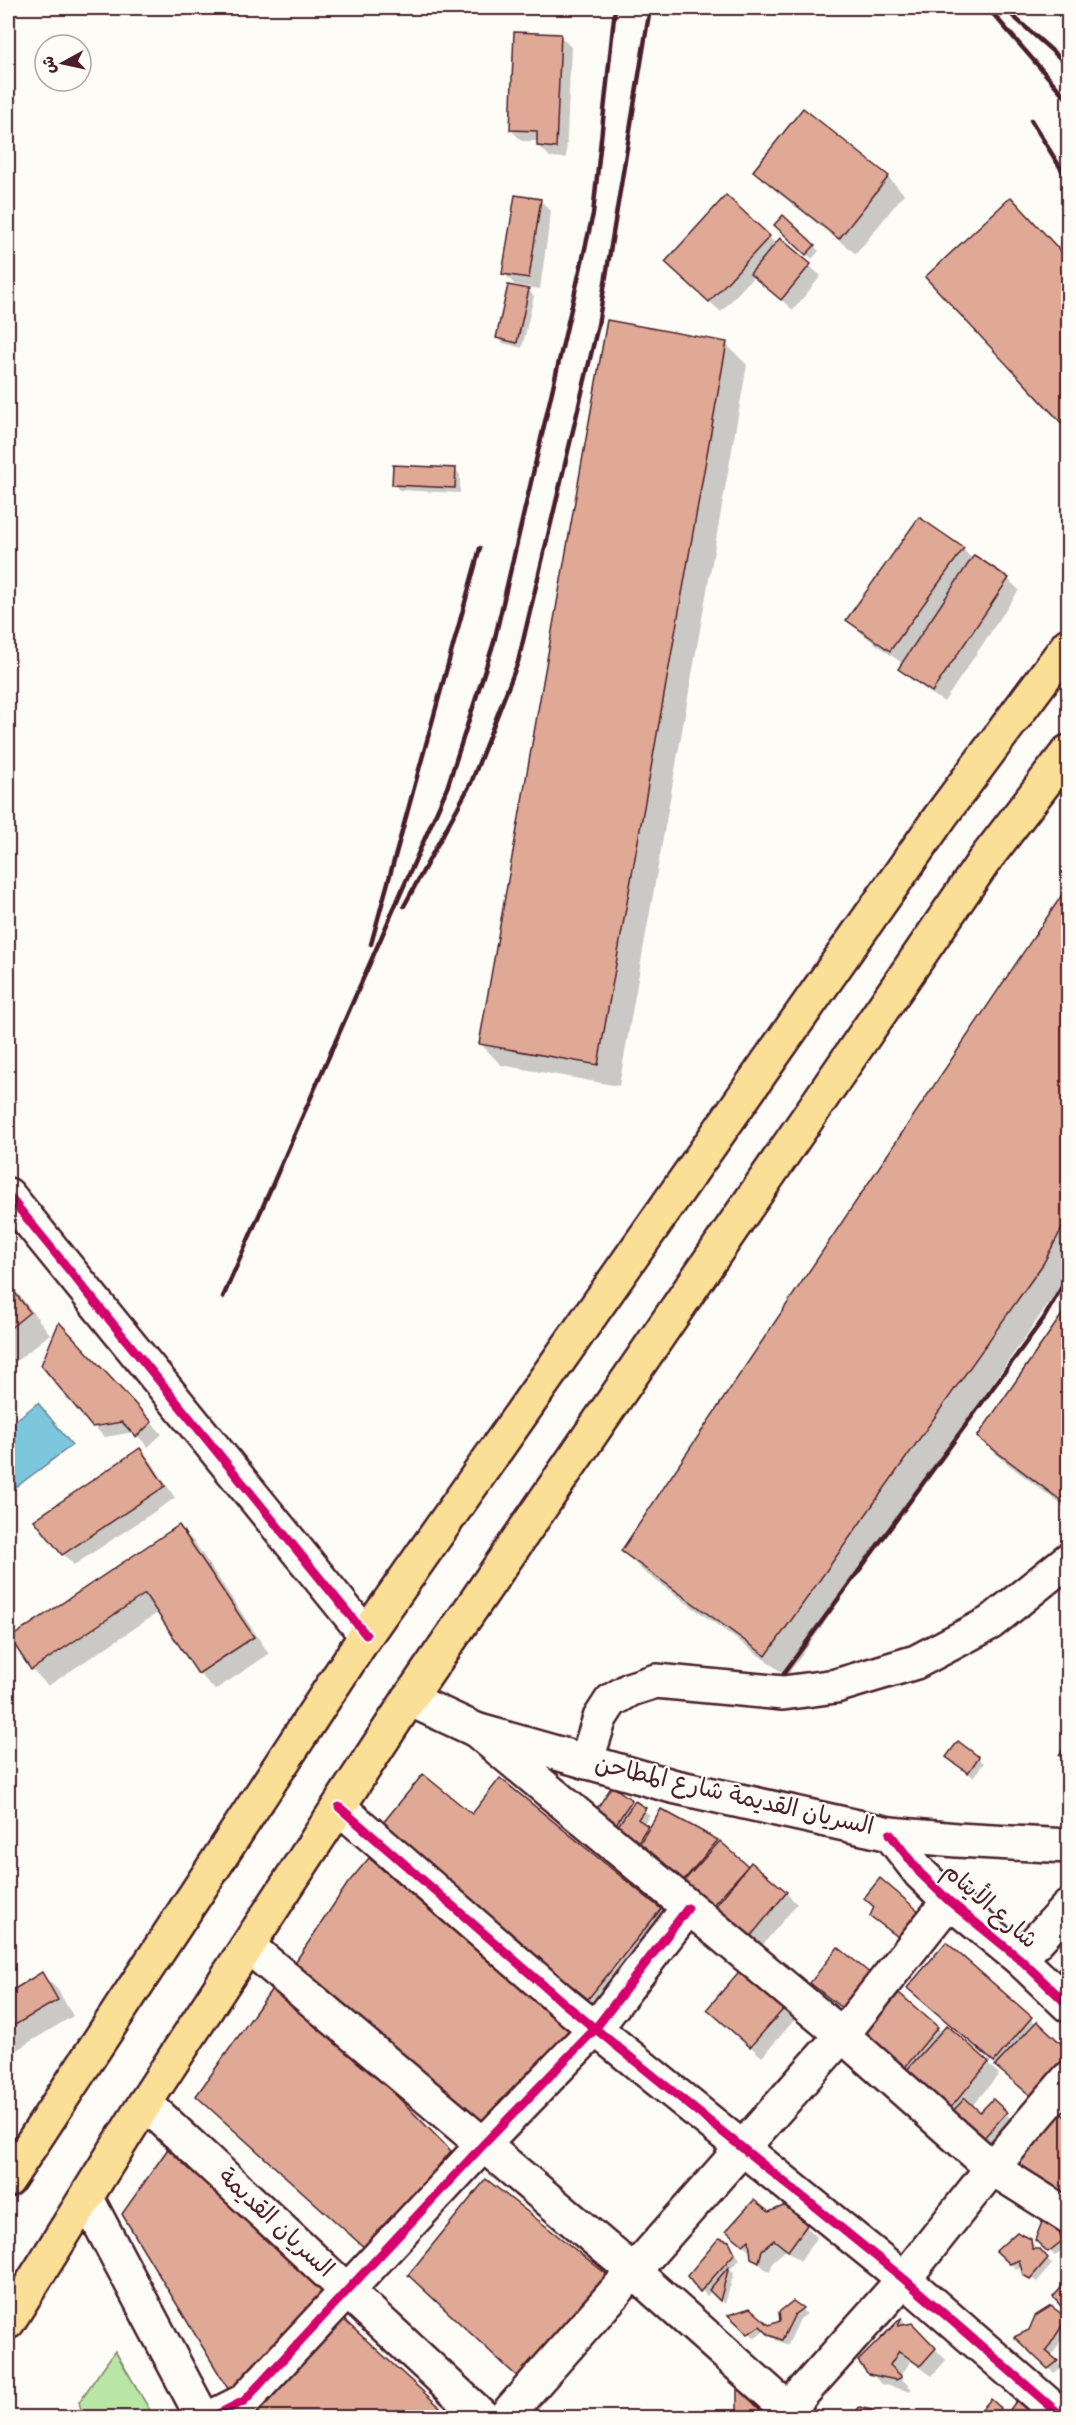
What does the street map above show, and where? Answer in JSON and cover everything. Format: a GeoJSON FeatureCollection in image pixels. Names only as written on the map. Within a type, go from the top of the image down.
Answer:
{"type":"FeatureCollection","features":[{"type":"Feature","properties":{"kind":"main road"},"geometry":{"type":"LineString","coordinates":[[8,2181],[366,1635],[940,817],[1068,645]]}},
{"type":"Feature","properties":{"kind":"main road"},"geometry":{"type":"LineString","coordinates":[[8,2322],[145,2103],[409,1700],[984,861],[1068,752]]}},
{"type":"Feature","properties":{"kind":"street"},"geometry":{"type":"LineString","coordinates":[[8,1195],[366,1635]]}},
{"type":"Feature","properties":{"kind":"street"},"geometry":{"type":"LineString","coordinates":[[586,1762],[600,1718],[611,1701],[631,1689],[656,1681],[783,1693],[836,1686],[916,1662],[990,1623],[1068,1560]]}},
{"type":"Feature","properties":{"kind":"street","name":"السريان القديمة شارع المطاحن"},"geometry":{"type":"LineString","coordinates":[[409,1700],[476,1730],[672,1786],[890,1834],[1068,1846]]}},
{"type":"Feature","properties":{"kind":"street"},"geometry":{"type":"LineString","coordinates":[[476,1730],[842,2035],[992,2168],[1068,2216]]}},
{"type":"Feature","properties":{"kind":"street"},"geometry":{"type":"LineString","coordinates":[[339,1808],[595,2029],[904,2279],[1056,2408]]}},
{"type":"Feature","properties":{"kind":"street","name":"شارع الأيتام"},"geometry":{"type":"LineString","coordinates":[[890,1834],[920,1873],[949,1901],[1020,1959],[1068,2005]]}},
{"type":"Feature","properties":{"kind":"street"},"geometry":{"type":"LineString","coordinates":[[504,2418],[842,2035],[949,1901]]}},
{"type":"Feature","properties":{"kind":"street"},"geometry":{"type":"LineString","coordinates":[[1020,1959],[1068,1907]]}},
{"type":"Feature","properties":{"kind":"street"},"geometry":{"type":"LineString","coordinates":[[210,2418],[244,2401],[483,2145],[595,2029],[688,1908]]}},
{"type":"Feature","properties":{"kind":"street"},"geometry":{"type":"LineString","coordinates":[[248,1946],[633,2271],[789,2414],[904,2279],[992,2168],[1068,2079]]}},
{"type":"Feature","properties":{"kind":"street","name":"السريان القديمة"},"geometry":{"type":"LineString","coordinates":[[145,2103],[484,2418]]}},
{"type":"Feature","properties":{"kind":"street"},"geometry":{"type":"LineString","coordinates":[[87,2199],[202,2418]]}},
{"type":"Feature","properties":{"kind":"green space"},"geometry":{"type":"Polygon","coordinates":[[[115,2351],[154,2417],[83,2417],[79,2402],[115,2351]]]}},
{"type":"Feature","properties":{"kind":"water"},"geometry":{"type":"Polygon","coordinates":[[[38,1403],[72,1445],[8,1493],[8,1426],[38,1403]]]}},
{"type":"Feature","properties":{"kind":"building"},"geometry":{"type":"Polygon","coordinates":[[[437,8],[463,8],[463,10],[437,8]]]}},
{"type":"Feature","properties":{"kind":"building"},"geometry":{"type":"Polygon","coordinates":[[[514,32],[561,34],[556,148],[537,146],[537,131],[510,130],[514,32]]]}},
{"type":"Feature","properties":{"kind":"building"},"geometry":{"type":"Polygon","coordinates":[[[803,108],[889,176],[839,239],[753,171],[803,108]]]}},
{"type":"Feature","properties":{"kind":"building"},"geometry":{"type":"Polygon","coordinates":[[[515,195],[541,199],[529,278],[502,274],[515,195]]]}},
{"type":"Feature","properties":{"kind":"building"},"geometry":{"type":"Polygon","coordinates":[[[726,195],[770,236],[709,302],[665,262],[726,195]]]}},
{"type":"Feature","properties":{"kind":"building"},"geometry":{"type":"Polygon","coordinates":[[[1011,197],[1068,259],[1068,430],[925,277],[1011,197]]]}},
{"type":"Feature","properties":{"kind":"building"},"geometry":{"type":"Polygon","coordinates":[[[783,215],[815,245],[806,255],[774,225],[783,215]]]}},
{"type":"Feature","properties":{"kind":"building"},"geometry":{"type":"Polygon","coordinates":[[[780,238],[811,264],[781,300],[750,274],[780,238]]]}},
{"type":"Feature","properties":{"kind":"building"},"geometry":{"type":"Polygon","coordinates":[[[508,285],[529,289],[517,343],[496,338],[508,285]]]}},
{"type":"Feature","properties":{"kind":"building"},"geometry":{"type":"Polygon","coordinates":[[[607,320],[727,342],[598,1065],[479,1044],[607,320]]]}},
{"type":"Feature","properties":{"kind":"building"},"geometry":{"type":"Polygon","coordinates":[[[393,465],[456,468],[455,488],[392,485],[393,465]]]}},
{"type":"Feature","properties":{"kind":"building"},"geometry":{"type":"Polygon","coordinates":[[[919,517],[964,548],[890,651],[846,620],[919,517]]]}},
{"type":"Feature","properties":{"kind":"building"},"geometry":{"type":"Polygon","coordinates":[[[974,555],[1009,578],[932,692],[898,669],[974,555]]]}},
{"type":"Feature","properties":{"kind":"building"},"geometry":{"type":"Polygon","coordinates":[[[1068,886],[1068,1217],[1043,1264],[766,1656],[621,1551],[1068,886]]]}},
{"type":"Feature","properties":{"kind":"building"},"geometry":{"type":"Polygon","coordinates":[[[8,1284],[30,1312],[8,1330],[8,1284]]]}},
{"type":"Feature","properties":{"kind":"building"},"geometry":{"type":"Polygon","coordinates":[[[1068,1306],[1068,1506],[977,1437],[1068,1306]]]}},
{"type":"Feature","properties":{"kind":"building"},"geometry":{"type":"Polygon","coordinates":[[[59,1322],[152,1422],[136,1437],[122,1422],[92,1427],[41,1365],[59,1322]]]}},
{"type":"Feature","properties":{"kind":"building"},"geometry":{"type":"Polygon","coordinates":[[[140,1448],[165,1486],[62,1555],[34,1520],[140,1448]]]}},
{"type":"Feature","properties":{"kind":"building"},"geometry":{"type":"Polygon","coordinates":[[[179,1525],[254,1637],[198,1674],[145,1594],[31,1670],[10,1638],[179,1525]]]}},
{"type":"Feature","properties":{"kind":"building"},"geometry":{"type":"Polygon","coordinates":[[[1068,1666],[1068,1682],[1061,1676],[1068,1666]]]}},
{"type":"Feature","properties":{"kind":"building"},"geometry":{"type":"Polygon","coordinates":[[[958,1741],[979,1757],[968,1773],[946,1757],[958,1741]]]}},
{"type":"Feature","properties":{"kind":"building"},"geometry":{"type":"Polygon","coordinates":[[[1068,1743],[1068,1763],[1059,1755],[1068,1743]]]}},
{"type":"Feature","properties":{"kind":"building"},"geometry":{"type":"Polygon","coordinates":[[[423,1774],[472,1814],[500,1778],[661,1909],[588,1999],[378,1829],[423,1774]]]}},
{"type":"Feature","properties":{"kind":"building"},"geometry":{"type":"Polygon","coordinates":[[[612,1786],[632,1800],[616,1824],[596,1810],[612,1786]]]}},
{"type":"Feature","properties":{"kind":"building"},"geometry":{"type":"Polygon","coordinates":[[[635,1801],[646,1808],[638,1819],[648,1826],[638,1842],[617,1827],[635,1801]]]}},
{"type":"Feature","properties":{"kind":"building"},"geometry":{"type":"Polygon","coordinates":[[[661,1809],[718,1840],[683,1881],[639,1844],[661,1809]]]}},
{"type":"Feature","properties":{"kind":"building"},"geometry":{"type":"Polygon","coordinates":[[[720,1841],[748,1866],[712,1906],[684,1881],[720,1841]]]}},
{"type":"Feature","properties":{"kind":"building"},"geometry":{"type":"Polygon","coordinates":[[[369,1858],[570,2032],[477,2133],[294,1964],[348,1883],[369,1858]]]}},
{"type":"Feature","properties":{"kind":"building"},"geometry":{"type":"Polygon","coordinates":[[[751,1862],[787,1892],[750,1937],[714,1908],[751,1862]]]}},
{"type":"Feature","properties":{"kind":"building"},"geometry":{"type":"Polygon","coordinates":[[[880,1878],[921,1913],[901,1939],[870,1916],[874,1907],[864,1898],[880,1878]]]}},
{"type":"Feature","properties":{"kind":"building"},"geometry":{"type":"Polygon","coordinates":[[[946,1942],[1032,2017],[994,2062],[907,1988],[946,1942]]]}},
{"type":"Feature","properties":{"kind":"building"},"geometry":{"type":"Polygon","coordinates":[[[838,1947],[871,1974],[843,2009],[810,1983],[838,1947]]]}},
{"type":"Feature","properties":{"kind":"building"},"geometry":{"type":"Polygon","coordinates":[[[1068,1959],[1068,1979],[1058,1969],[1068,1959]]]}},
{"type":"Feature","properties":{"kind":"building"},"geometry":{"type":"Polygon","coordinates":[[[743,1967],[787,2005],[750,2047],[707,2009],[743,1967]]]}},
{"type":"Feature","properties":{"kind":"building"},"geometry":{"type":"Polygon","coordinates":[[[42,1972],[58,2000],[8,2029],[8,1993],[42,1972]]]}},
{"type":"Feature","properties":{"kind":"building"},"geometry":{"type":"Polygon","coordinates":[[[279,1979],[451,2151],[367,2250],[196,2096],[279,1979]]]}},
{"type":"Feature","properties":{"kind":"building"},"geometry":{"type":"Polygon","coordinates":[[[899,1993],[938,2027],[902,2071],[861,2037],[899,1993]]]}},
{"type":"Feature","properties":{"kind":"building"},"geometry":{"type":"Polygon","coordinates":[[[1037,2021],[1068,2050],[1068,2065],[1038,2102],[995,2066],[1037,2021]]]}},
{"type":"Feature","properties":{"kind":"building"},"geometry":{"type":"Polygon","coordinates":[[[947,2025],[989,2062],[948,2111],[904,2073],[947,2025]]]}},
{"type":"Feature","properties":{"kind":"building"},"geometry":{"type":"Polygon","coordinates":[[[965,2098],[980,2112],[993,2099],[1007,2112],[981,2141],[951,2113],[965,2098]]]}},
{"type":"Feature","properties":{"kind":"building"},"geometry":{"type":"Polygon","coordinates":[[[1061,2113],[1068,2120],[1068,2200],[1015,2166],[1061,2113]]]}},
{"type":"Feature","properties":{"kind":"building"},"geometry":{"type":"Polygon","coordinates":[[[170,2146],[323,2291],[239,2387],[233,2397],[122,2214],[170,2146]]]}},
{"type":"Feature","properties":{"kind":"building"},"geometry":{"type":"Polygon","coordinates":[[[486,2179],[610,2277],[523,2382],[408,2275],[486,2179]]]}},
{"type":"Feature","properties":{"kind":"building"},"geometry":{"type":"Polygon","coordinates":[[[754,2200],[769,2212],[786,2205],[807,2225],[788,2251],[774,2240],[762,2250],[759,2262],[751,2258],[749,2240],[743,2245],[726,2231],[754,2200]]]}},
{"type":"Feature","properties":{"kind":"building"},"geometry":{"type":"Polygon","coordinates":[[[1050,2218],[1063,2219],[1059,2230],[1062,2241],[1048,2252],[1035,2240],[1042,2222],[1050,2218]]]}},
{"type":"Feature","properties":{"kind":"building"},"geometry":{"type":"Polygon","coordinates":[[[1017,2232],[1031,2239],[1032,2249],[1040,2249],[1048,2258],[1030,2279],[1023,2275],[1019,2260],[1010,2264],[996,2251],[1017,2232]]]}},
{"type":"Feature","properties":{"kind":"building"},"geometry":{"type":"Polygon","coordinates":[[[719,2238],[729,2241],[735,2253],[700,2292],[687,2276],[719,2238]]]}},
{"type":"Feature","properties":{"kind":"building"},"geometry":{"type":"Polygon","coordinates":[[[729,2266],[720,2301],[709,2290],[729,2266]]]}},
{"type":"Feature","properties":{"kind":"building"},"geometry":{"type":"Polygon","coordinates":[[[1068,2280],[1068,2314],[1053,2297],[1068,2280]]]}},
{"type":"Feature","properties":{"kind":"building"},"geometry":{"type":"Polygon","coordinates":[[[793,2301],[803,2308],[795,2314],[782,2340],[769,2335],[760,2326],[748,2334],[728,2315],[750,2308],[769,2325],[780,2321],[779,2312],[793,2301]]]}},
{"type":"Feature","properties":{"kind":"building"},"geometry":{"type":"Polygon","coordinates":[[[1051,2306],[1067,2318],[1046,2351],[1058,2361],[1048,2369],[1014,2337],[1029,2330],[1035,2316],[1051,2306]]]}},
{"type":"Feature","properties":{"kind":"building"},"geometry":{"type":"Polygon","coordinates":[[[902,2317],[898,2326],[912,2323],[936,2348],[920,2366],[899,2351],[890,2365],[902,2377],[896,2380],[868,2374],[858,2361],[902,2317]]]}},
{"type":"Feature","properties":{"kind":"building"},"geometry":{"type":"Polygon","coordinates":[[[342,2318],[452,2418],[245,2418],[342,2318]]]}},
{"type":"Feature","properties":{"kind":"building"},"geometry":{"type":"Polygon","coordinates":[[[737,2386],[768,2418],[732,2418],[737,2411],[737,2386]]]}},
{"type":"Feature","properties":{"kind":"building"},"geometry":{"type":"Polygon","coordinates":[[[991,2399],[1001,2408],[996,2418],[974,2418],[991,2399]]]}},
{"type":"Feature","properties":{"kind":"building"},"geometry":{"type":"Polygon","coordinates":[[[1017,2400],[1035,2418],[1004,2418],[1017,2400]]]}},
{"type":"Feature","properties":{"kind":"building"},"geometry":{"type":"Polygon","coordinates":[[[859,2407],[872,2410],[880,2418],[852,2418],[859,2407]]]}},
{"type":"Feature","properties":{"kind":"railway"},"geometry":{"type":"LineString","coordinates":[[223,1297],[447,788],[494,642],[593,214],[615,8]]}},
{"type":"Feature","properties":{"kind":"railway"},"geometry":{"type":"LineString","coordinates":[[404,906],[471,783],[518,662],[598,325],[650,8]]}},
{"type":"Feature","properties":{"kind":"railway"},"geometry":{"type":"LineString","coordinates":[[988,8],[1068,100]]}},
{"type":"Feature","properties":{"kind":"railway"},"geometry":{"type":"LineString","coordinates":[[1004,8],[1068,65]]}},
{"type":"Feature","properties":{"kind":"railway"},"geometry":{"type":"LineString","coordinates":[[1054,8],[1068,24]]}},
{"type":"Feature","properties":{"kind":"railway"},"geometry":{"type":"LineString","coordinates":[[1031,120],[1068,180]]}},
{"type":"Feature","properties":{"kind":"railway"},"geometry":{"type":"LineString","coordinates":[[371,944],[480,548]]}},
{"type":"Feature","properties":{"kind":"railway"},"geometry":{"type":"LineString","coordinates":[[784,1673],[1044,1318],[1068,1276]]}},
{"type":"Feature","properties":{"kind":"cycle path"},"geometry":{"type":"LineString","coordinates":[[8,1195],[366,1635]]}},
{"type":"Feature","properties":{"kind":"cycle path"},"geometry":{"type":"LineString","coordinates":[[339,1807],[566,2005],[904,2279],[1064,2418]]}},
{"type":"Feature","properties":{"kind":"cycle path"},"geometry":{"type":"LineString","coordinates":[[890,1834],[920,1873],[949,1901],[1020,1959],[1068,2005]]}},
{"type":"Feature","properties":{"kind":"cycle path"},"geometry":{"type":"LineString","coordinates":[[210,2418],[244,2401],[483,2145],[595,2029],[688,1908]]}}]}
